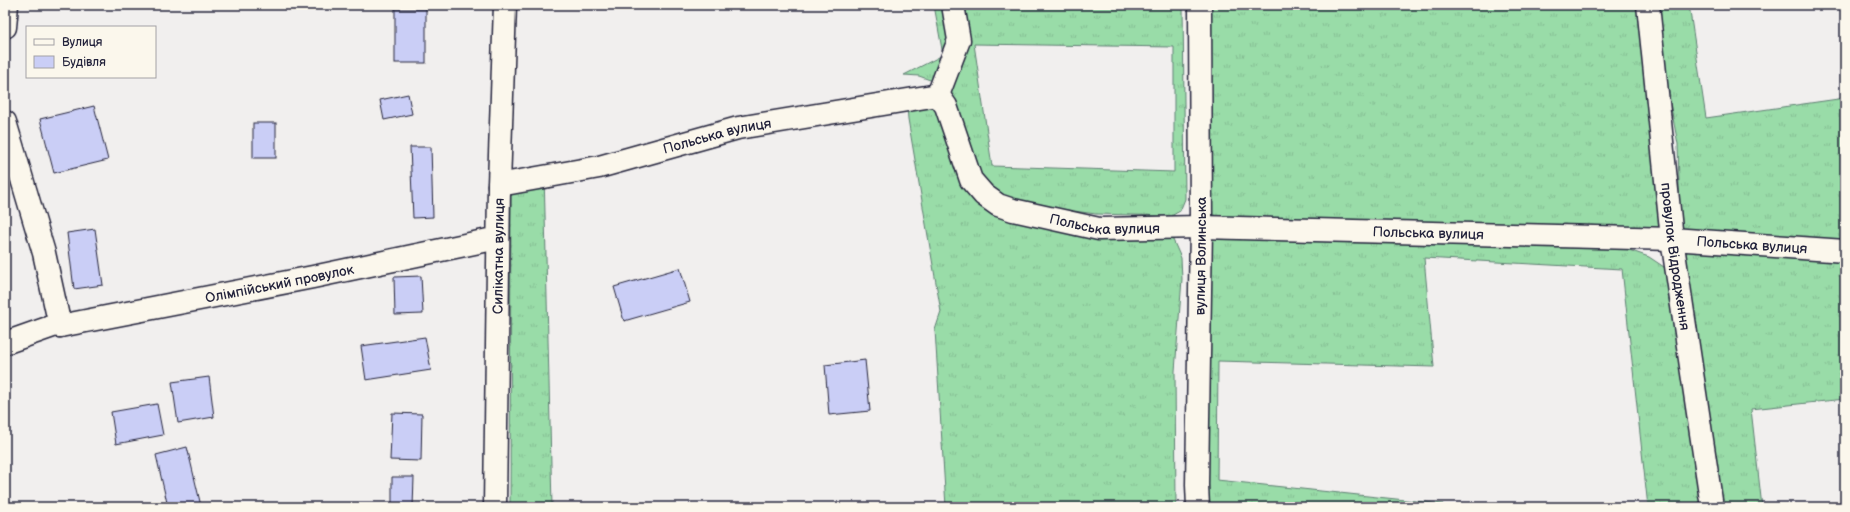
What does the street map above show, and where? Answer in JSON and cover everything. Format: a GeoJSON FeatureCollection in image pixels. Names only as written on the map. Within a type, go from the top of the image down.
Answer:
{"type":"FeatureCollection","features":[{"type":"Feature","properties":{"kind":"street"},"geometry":{"type":"LineString","coordinates":[[5,27],[7,5]]}},
{"type":"Feature","properties":{"kind":"street","name":"Силікатна вулиця"},"geometry":{"type":"LineString","coordinates":[[495,507],[499,185],[505,5]]}},
{"type":"Feature","properties":{"kind":"street"},"geometry":{"type":"LineString","coordinates":[[938,95],[959,40],[953,5]]}},
{"type":"Feature","properties":{"kind":"street","name":"вулиця Волинська"},"geometry":{"type":"LineString","coordinates":[[1198,507],[1197,485],[1201,227],[1200,5]]}},
{"type":"Feature","properties":{"kind":"street","name":"провулок Відродження"},"geometry":{"type":"LineString","coordinates":[[1648,5],[1672,239],[1712,507]]}},
{"type":"Feature","properties":{"kind":"street","name":"Польська вулиця"},"geometry":{"type":"LineString","coordinates":[[499,185],[599,167],[738,128],[938,95],[946,106],[971,180],[984,195],[998,205],[1013,210],[1099,229],[1201,227],[1672,239],[1845,251]]}},
{"type":"Feature","properties":{"kind":"street"},"geometry":{"type":"LineString","coordinates":[[5,122],[44,253],[60,326]]}},
{"type":"Feature","properties":{"kind":"street","name":"Олімпійський провулок"},"geometry":{"type":"LineString","coordinates":[[5,343],[56,325],[60,326],[313,277],[498,238]]}},
{"type":"Feature","properties":{"kind":"green space"},"geometry":{"type":"Polygon","coordinates":[[[934,5],[1183,5],[1185,199],[1180,211],[1171,216],[1096,214],[1015,203],[978,178],[933,81],[919,76],[904,75],[943,55],[934,5]],[[974,44],[992,166],[1174,172],[1174,47],[974,44]]]}},
{"type":"Feature","properties":{"kind":"green space"},"geometry":{"type":"Polygon","coordinates":[[[1194,5],[1640,5],[1667,232],[1214,221],[1193,205],[1194,5]]]}},
{"type":"Feature","properties":{"kind":"green space"},"geometry":{"type":"Polygon","coordinates":[[[1651,5],[1689,5],[1706,118],[1845,98],[1845,244],[1684,234],[1680,222],[1678,144],[1651,5]]]}},
{"type":"Feature","properties":{"kind":"green space"},"geometry":{"type":"Polygon","coordinates":[[[906,92],[935,99],[979,202],[1164,235],[1173,240],[1181,258],[1182,279],[1175,371],[1176,507],[946,507],[935,330],[941,312],[908,119],[906,92]]]}},
{"type":"Feature","properties":{"kind":"green space"},"geometry":{"type":"Polygon","coordinates":[[[544,172],[552,507],[510,507],[511,195],[514,178],[544,172]]]}},
{"type":"Feature","properties":{"kind":"green space"},"geometry":{"type":"Polygon","coordinates":[[[1212,234],[1626,249],[1649,257],[1664,267],[1671,283],[1703,507],[1648,507],[1622,269],[1424,258],[1434,367],[1218,361],[1217,480],[1443,504],[1443,507],[1187,507],[1188,372],[1212,234]]]}},
{"type":"Feature","properties":{"kind":"green space"},"geometry":{"type":"Polygon","coordinates":[[[1688,249],[1845,256],[1845,399],[1751,409],[1762,507],[1713,507],[1683,252],[1688,249]]]}},
{"type":"Feature","properties":{"kind":"building"},"geometry":{"type":"Polygon","coordinates":[[[395,9],[426,9],[426,63],[395,63],[395,9]]]}},
{"type":"Feature","properties":{"kind":"building"},"geometry":{"type":"Polygon","coordinates":[[[408,94],[412,114],[384,120],[380,100],[408,94]]]}},
{"type":"Feature","properties":{"kind":"building"},"geometry":{"type":"Polygon","coordinates":[[[94,106],[108,160],[54,173],[40,119],[94,106]]]}},
{"type":"Feature","properties":{"kind":"building"},"geometry":{"type":"Polygon","coordinates":[[[253,123],[276,123],[276,158],[253,158],[253,123]]]}},
{"type":"Feature","properties":{"kind":"building"},"geometry":{"type":"Polygon","coordinates":[[[410,147],[431,147],[433,217],[413,218],[410,147]]]}},
{"type":"Feature","properties":{"kind":"building"},"geometry":{"type":"Polygon","coordinates":[[[95,229],[103,285],[74,289],[67,233],[95,229]]]}},
{"type":"Feature","properties":{"kind":"building"},"geometry":{"type":"Polygon","coordinates":[[[680,268],[690,302],[624,321],[614,287],[680,268]]]}},
{"type":"Feature","properties":{"kind":"building"},"geometry":{"type":"Polygon","coordinates":[[[421,276],[423,314],[395,315],[394,277],[421,276]]]}},
{"type":"Feature","properties":{"kind":"building"},"geometry":{"type":"Polygon","coordinates":[[[425,337],[431,370],[366,380],[361,346],[425,337]]]}},
{"type":"Feature","properties":{"kind":"building"},"geometry":{"type":"Polygon","coordinates":[[[865,360],[870,411],[829,415],[825,365],[865,360]]]}},
{"type":"Feature","properties":{"kind":"building"},"geometry":{"type":"Polygon","coordinates":[[[209,377],[214,417],[178,423],[172,382],[209,377]]]}},
{"type":"Feature","properties":{"kind":"building"},"geometry":{"type":"Polygon","coordinates":[[[157,404],[163,435],[116,444],[111,412],[157,404]]]}},
{"type":"Feature","properties":{"kind":"building"},"geometry":{"type":"Polygon","coordinates":[[[392,413],[422,414],[421,461],[390,460],[392,413]]]}},
{"type":"Feature","properties":{"kind":"building"},"geometry":{"type":"Polygon","coordinates":[[[187,447],[201,506],[168,507],[156,455],[187,447]]]}},
{"type":"Feature","properties":{"kind":"building"},"geometry":{"type":"Polygon","coordinates":[[[392,477],[414,477],[413,507],[392,507],[392,477]]]}}]}
